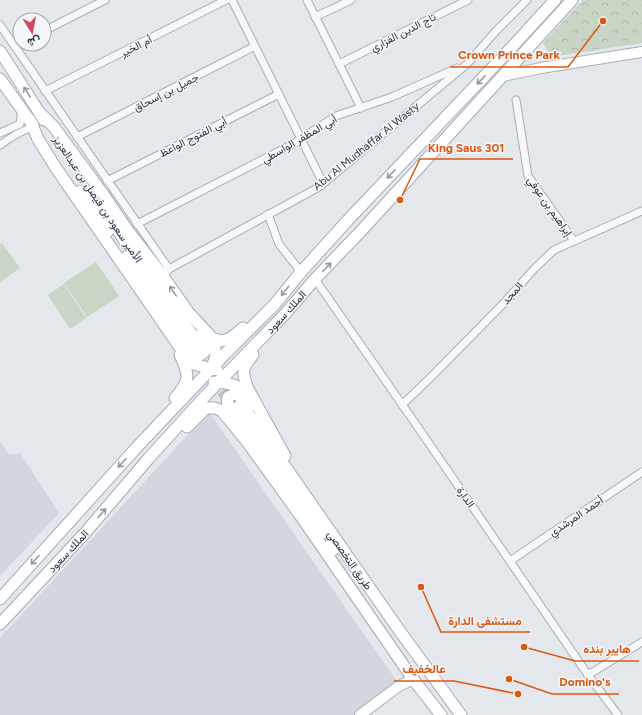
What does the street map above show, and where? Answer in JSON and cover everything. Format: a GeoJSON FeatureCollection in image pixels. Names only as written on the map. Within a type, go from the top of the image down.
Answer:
{"type":"FeatureCollection","features":[{"type":"Feature","properties":{"kind":"main road"},"geometry":{"type":"LineString","coordinates":[[513,46],[528,21],[546,0]]}},
{"type":"Feature","properties":{"kind":"main road","name":"الملك سعود"},"geometry":{"type":"LineString","coordinates":[[0,624],[85,533],[149,458],[209,385],[226,353],[275,304],[301,272],[348,220],[555,0]]}},
{"type":"Feature","properties":{"kind":"main road","name":"الملك سعود"},"geometry":{"type":"LineString","coordinates":[[0,600],[137,447],[209,385],[234,367],[285,314],[315,279],[514,65],[572,0]]}},
{"type":"Feature","properties":{"kind":"main road"},"geometry":{"type":"LineString","coordinates":[[514,65],[577,0]]}},
{"type":"Feature","properties":{"kind":"main road","name":"الأمير سعود بن فيصل بن عبدالعزيز"},"geometry":{"type":"LineString","coordinates":[[0,51],[82,178],[196,346],[87,201],[0,79]]}},
{"type":"Feature","properties":{"kind":"main road"},"geometry":{"type":"LineString","coordinates":[[40,114],[54,127],[126,228],[166,273],[206,344],[206,351],[199,356],[195,357],[191,355],[166,328]]}},
{"type":"Feature","properties":{"kind":"main road"},"geometry":{"type":"LineString","coordinates":[[31,123],[38,139],[60,174],[188,359],[193,364],[216,370],[234,367]]}},
{"type":"Feature","properties":{"kind":"main road"},"geometry":{"type":"LineString","coordinates":[[188,312],[212,338],[225,340],[231,338],[262,312],[275,304]]}},
{"type":"Feature","properties":{"kind":"main road"},"geometry":{"type":"LineString","coordinates":[[188,312],[215,349],[216,370],[209,385]]}},
{"type":"Feature","properties":{"kind":"main road"},"geometry":{"type":"LineString","coordinates":[[285,314],[269,338],[246,363],[244,378],[248,389],[286,458]]}},
{"type":"Feature","properties":{"kind":"main road"},"geometry":{"type":"LineString","coordinates":[[137,447],[144,434],[183,389],[188,378],[185,365],[166,328]]}},
{"type":"Feature","properties":{"kind":"main road"},"geometry":{"type":"LineString","coordinates":[[209,385],[232,385],[239,387],[244,391],[248,395],[286,458]]}},
{"type":"Feature","properties":{"kind":"main road"},"geometry":{"type":"LineString","coordinates":[[209,385],[220,397],[224,407],[248,443],[300,515],[413,679],[442,715]]}},
{"type":"Feature","properties":{"kind":"main road"},"geometry":{"type":"LineString","coordinates":[[248,443],[228,409],[226,402],[228,397],[233,394],[237,394],[245,400],[286,458],[300,475],[325,515],[392,611],[399,630]]}},
{"type":"Feature","properties":{"kind":"main road","name":"طريق التخصصي"},"geometry":{"type":"LineString","coordinates":[[442,715],[409,661],[237,406],[461,715]]}},
{"type":"Feature","properties":{"kind":"main road"},"geometry":{"type":"LineString","coordinates":[[149,458],[178,435],[206,408],[215,408],[222,411],[248,443]]}},
{"type":"Feature","properties":{"kind":"street"},"geometry":{"type":"LineString","coordinates":[[52,27],[105,0]]}},
{"type":"Feature","properties":{"kind":"street","name":"أم الخير"},"geometry":{"type":"LineString","coordinates":[[45,91],[226,0]]}},
{"type":"Feature","properties":{"kind":"street"},"geometry":{"type":"LineString","coordinates":[[232,0],[323,183]]}},
{"type":"Feature","properties":{"kind":"street"},"geometry":{"type":"LineString","coordinates":[[307,0],[361,108]]}},
{"type":"Feature","properties":{"kind":"street"},"geometry":{"type":"LineString","coordinates":[[315,17],[351,0]]}},
{"type":"Feature","properties":{"kind":"street","name":"تاج الدين الفزاري"},"geometry":{"type":"LineString","coordinates":[[339,64],[468,0]]}},
{"type":"Feature","properties":{"kind":"street","name":"Abu Al Mudhaffar Al Wasty"},"geometry":{"type":"LineString","coordinates":[[166,273],[268,214],[319,187],[467,64],[496,31],[527,0]]}},
{"type":"Feature","properties":{"kind":"street"},"geometry":{"type":"LineString","coordinates":[[0,25],[12,38]]}},
{"type":"Feature","properties":{"kind":"street","name":"جميل بن إسحاق"},"geometry":{"type":"LineString","coordinates":[[77,137],[255,46]]}},
{"type":"Feature","properties":{"kind":"street"},"geometry":{"type":"LineString","coordinates":[[22,52],[45,91],[137,224],[166,273]]}},
{"type":"Feature","properties":{"kind":"street"},"geometry":{"type":"LineString","coordinates":[[503,76],[541,68],[642,52]]}},
{"type":"Feature","properties":{"kind":"street","name":"أبي المظفر الواسطي"},"geometry":{"type":"LineString","coordinates":[[137,224],[293,144],[336,116],[392,97],[467,64]]}},
{"type":"Feature","properties":{"kind":"street","name":"أبي الفتوح الواعظ"},"geometry":{"type":"LineString","coordinates":[[107,181],[278,94]]}},
{"type":"Feature","properties":{"kind":"street","name":"إبراهيم بن عوفي"},"geometry":{"type":"LineString","coordinates":[[516,100],[528,176],[574,241]]}},
{"type":"Feature","properties":{"kind":"street"},"geometry":{"type":"LineString","coordinates":[[0,133],[20,124],[22,110]]}},
{"type":"Feature","properties":{"kind":"street"},"geometry":{"type":"LineString","coordinates":[[0,145],[25,129],[31,123]]}},
{"type":"Feature","properties":{"kind":"street","name":"المجد"},"geometry":{"type":"LineString","coordinates":[[402,405],[433,376],[503,304],[534,269],[554,250],[642,211]]}},
{"type":"Feature","properties":{"kind":"street"},"geometry":{"type":"LineString","coordinates":[[268,214],[279,244],[301,272]]}},
{"type":"Feature","properties":{"kind":"street","name":"الدارة"},"geometry":{"type":"LineString","coordinates":[[315,279],[588,675],[618,715]]}},
{"type":"Feature","properties":{"kind":"street","name":"أحمد المرشدي"},"geometry":{"type":"LineString","coordinates":[[510,561],[642,472]]}},
{"type":"Feature","properties":{"kind":"street"},"geometry":{"type":"LineString","coordinates":[[588,675],[642,642]]}},
{"type":"Feature","properties":{"kind":"street"},"geometry":{"type":"LineString","coordinates":[[360,715],[399,686],[413,679]]}},
{"type":"Feature","properties":{"kind":"shaded area"},"geometry":{"type":"Polygon","coordinates":[[[209,412],[398,683],[353,715],[0,715],[0,638],[209,412]]]}},
{"type":"Feature","properties":{"kind":"shaded area"},"geometry":{"type":"Polygon","coordinates":[[[0,442],[9,455],[20,453],[59,513],[0,576],[0,442]]]}},
{"type":"Feature","properties":{"kind":"green space"},"geometry":{"type":"Polygon","coordinates":[[[583,0],[642,0],[642,43],[551,57],[543,43],[583,0]]]}},
{"type":"Feature","properties":{"kind":"green space"},"geometry":{"type":"Polygon","coordinates":[[[2,243],[20,268],[0,282],[0,245],[2,243]]]}},
{"type":"Feature","properties":{"kind":"green space"},"geometry":{"type":"Polygon","coordinates":[[[96,262],[119,296],[87,317],[64,283],[96,262]]]}},
{"type":"Feature","properties":{"kind":"green space"},"geometry":{"type":"Polygon","coordinates":[[[64,284],[86,318],[70,329],[48,295],[64,284]]]}},
{"type":"Feature","properties":{"kind":"tunnel"},"geometry":{"type":"LineString","coordinates":[[203,364],[232,406]]}},
{"type":"Feature","properties":{"kind":"place","name":"Crown Prince Park"},"geometry":{"type":"Point","coordinates":[603,21]}},
{"type":"Feature","properties":{"kind":"place","name":"King Saus 301"},"geometry":{"type":"Point","coordinates":[400,200]}},
{"type":"Feature","properties":{"kind":"place","name":"مستشفى الدارة"},"geometry":{"type":"Point","coordinates":[421,587]}},
{"type":"Feature","properties":{"kind":"place","name":"هايبر بنده"},"geometry":{"type":"Point","coordinates":[524,647]}},
{"type":"Feature","properties":{"kind":"place","name":"Domino's"},"geometry":{"type":"Point","coordinates":[509,679]}},
{"type":"Feature","properties":{"kind":"place","name":"عالخفيف"},"geometry":{"type":"Point","coordinates":[518,694]}}]}
